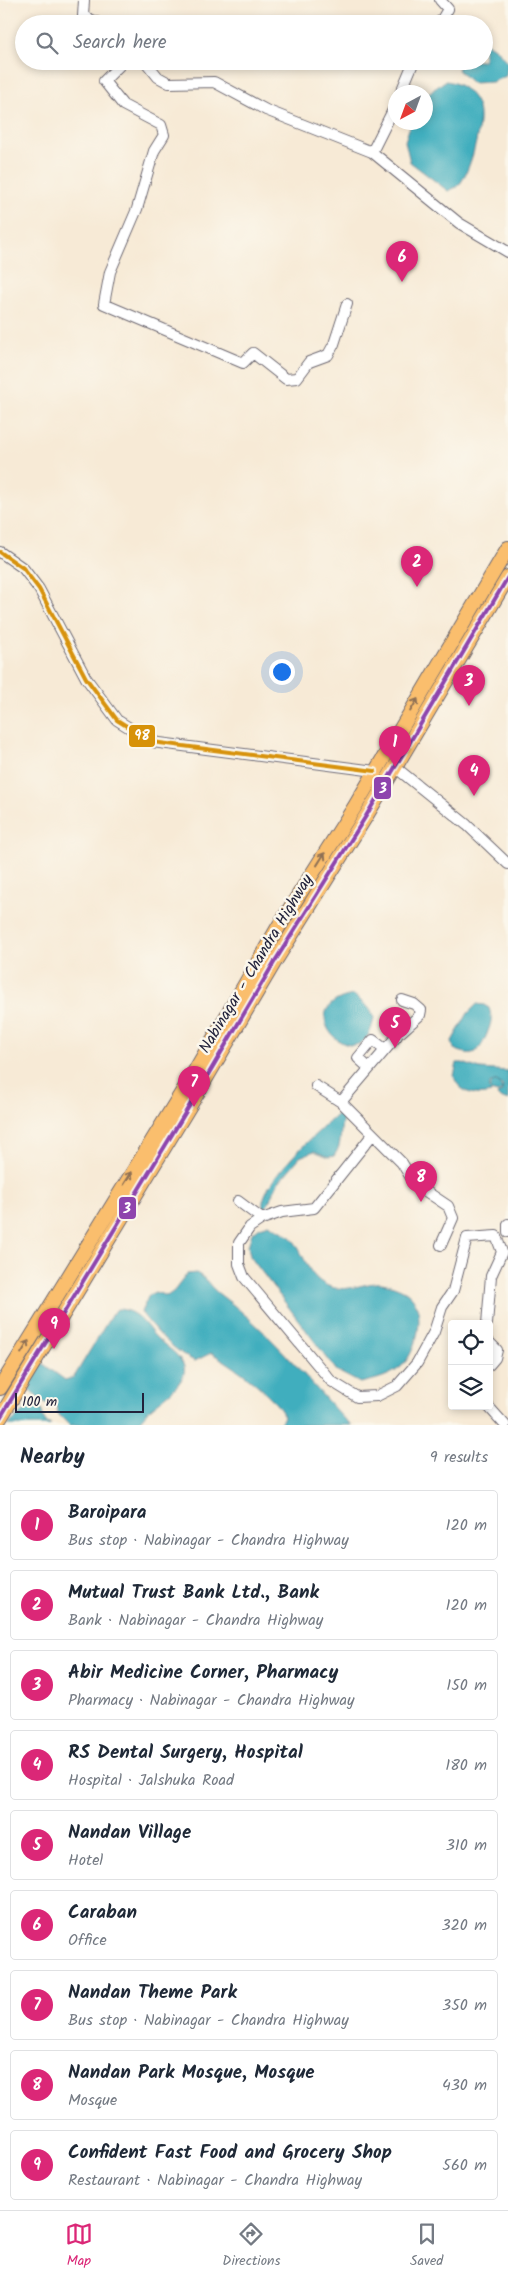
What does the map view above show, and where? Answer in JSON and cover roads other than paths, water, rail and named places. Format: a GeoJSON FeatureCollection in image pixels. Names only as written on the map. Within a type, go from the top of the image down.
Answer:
{"type":"FeatureCollection","features":[{"type":"Feature","properties":{"kind":"highway","name":"Nabinagar - Chandra Highway"},"geometry":{"type":"LineString","coordinates":[[0,1388],[168,1113],[279,926],[375,771],[508,548]]}},
{"type":"Feature","properties":{"kind":"highway","name":"Nabinagar - Chandra Highway"},"geometry":{"type":"LineString","coordinates":[[0,1418],[181,1121],[274,961],[395,767],[508,577]]}},
{"type":"Feature","properties":{"kind":"highway"},"geometry":{"type":"LineString","coordinates":[[168,1113],[181,1121]]}},
{"type":"Feature","properties":{"kind":"street"},"geometry":{"type":"LineString","coordinates":[[83,15],[84,0]]}},
{"type":"Feature","properties":{"kind":"street"},"geometry":{"type":"LineString","coordinates":[[440,0],[448,9],[444,15]]}},
{"type":"Feature","properties":{"kind":"street"},"geometry":{"type":"LineString","coordinates":[[115,70],[104,82],[123,105],[161,125],[164,135],[154,151],[138,209],[110,272],[104,304],[242,364],[254,353],[286,379],[297,378],[309,362],[328,355],[334,344],[347,304]]}},
{"type":"Feature","properties":{"kind":"street"},"geometry":{"type":"LineString","coordinates":[[152,70],[158,78],[169,83],[214,82],[266,110],[372,152],[459,223],[508,252]]}},
{"type":"Feature","properties":{"kind":"street"},"geometry":{"type":"LineString","coordinates":[[404,85],[410,70]]}},
{"type":"Feature","properties":{"kind":"street"},"geometry":{"type":"LineString","coordinates":[[372,152],[388,120]]}},
{"type":"Feature","properties":{"kind":"street"},"geometry":{"type":"LineString","coordinates":[[0,552],[23,568],[38,589],[86,678],[116,720],[152,742],[375,771]]}},
{"type":"Feature","properties":{"kind":"street"},"geometry":{"type":"LineString","coordinates":[[395,767],[467,825],[508,864]]}},
{"type":"Feature","properties":{"kind":"street"},"geometry":{"type":"LineString","coordinates":[[341,1102],[369,1068],[420,1015],[421,1010],[414,1004],[402,1000]]}},
{"type":"Feature","properties":{"kind":"street"},"geometry":{"type":"LineString","coordinates":[[392,1015],[388,1023],[400,1035]]}},
{"type":"Feature","properties":{"kind":"street"},"geometry":{"type":"LineString","coordinates":[[369,1068],[358,1058],[373,1040],[383,1054]]}},
{"type":"Feature","properties":{"kind":"street"},"geometry":{"type":"LineString","coordinates":[[316,1086],[341,1102],[402,1163],[415,1184],[448,1206],[453,1218],[441,1245]]}},
{"type":"Feature","properties":{"kind":"street"},"geometry":{"type":"LineString","coordinates":[[373,1134],[314,1208],[292,1210],[262,1218],[250,1227],[239,1243],[241,1249],[239,1264],[244,1277],[331,1381],[357,1397],[377,1396],[396,1386],[412,1369],[434,1332],[442,1307],[453,1291],[467,1238],[496,1236],[502,1252],[491,1276],[487,1320]]}},
{"type":"Feature","properties":{"kind":"street"},"geometry":{"type":"LineString","coordinates":[[238,1200],[262,1218]]}},
{"type":"Feature","properties":{"kind":"street"},"geometry":{"type":"LineString","coordinates":[[508,1224],[508,1232]]}},
{"type":"Feature","properties":{"kind":"street"},"geometry":{"type":"LineString","coordinates":[[493,1346],[497,1350],[493,1360]]}},
{"type":"Feature","properties":{"kind":"street"},"geometry":{"type":"LineString","coordinates":[[491,1410],[504,1425]]}},
{"type":"Feature","properties":{"kind":"water"},"geometry":{"type":"Polygon","coordinates":[[[493,47],[508,63],[506,76],[492,82],[472,83],[458,70],[493,70],[493,47]]]}},
{"type":"Feature","properties":{"kind":"water"},"geometry":{"type":"Polygon","coordinates":[[[445,81],[461,86],[473,98],[478,108],[479,125],[471,160],[463,180],[458,186],[448,191],[410,162],[405,141],[409,130],[433,130],[433,90],[445,81]]]}},
{"type":"Feature","properties":{"kind":"water"},"geometry":{"type":"Polygon","coordinates":[[[354,995],[370,1009],[374,1017],[367,1037],[357,1045],[345,1044],[334,1036],[326,1025],[326,1013],[334,1002],[354,995]]]}},
{"type":"Feature","properties":{"kind":"water"},"geometry":{"type":"Polygon","coordinates":[[[477,1004],[489,1008],[490,1024],[481,1046],[475,1052],[461,1052],[454,1049],[452,1041],[468,1013],[477,1004]]]}},
{"type":"Feature","properties":{"kind":"water"},"geometry":{"type":"Polygon","coordinates":[[[457,1063],[463,1063],[480,1069],[508,1071],[508,1101],[497,1095],[502,1092],[503,1086],[499,1083],[502,1090],[498,1093],[490,1091],[491,1093],[473,1094],[463,1089],[459,1086],[454,1076],[457,1063]]]}},
{"type":"Feature","properties":{"kind":"water"},"geometry":{"type":"Polygon","coordinates":[[[343,1109],[346,1112],[343,1118],[339,1145],[334,1156],[329,1157],[314,1151],[300,1157],[278,1183],[267,1206],[263,1209],[264,1198],[270,1185],[281,1171],[343,1109]]]}},
{"type":"Feature","properties":{"kind":"water"},"geometry":{"type":"Polygon","coordinates":[[[269,1224],[292,1238],[310,1270],[324,1284],[343,1289],[382,1283],[401,1289],[410,1295],[416,1304],[419,1314],[419,1325],[413,1348],[402,1366],[388,1375],[360,1383],[337,1371],[250,1256],[248,1246],[252,1233],[260,1227],[269,1224]]]}},
{"type":"Feature","properties":{"kind":"water"},"geometry":{"type":"Polygon","coordinates":[[[196,1273],[203,1277],[215,1290],[268,1336],[343,1418],[352,1425],[280,1425],[284,1416],[279,1407],[262,1389],[241,1372],[211,1353],[195,1361],[188,1358],[165,1340],[141,1312],[149,1295],[155,1292],[167,1296],[174,1291],[187,1274],[196,1273]]]}},
{"type":"Feature","properties":{"kind":"water"},"geometry":{"type":"Polygon","coordinates":[[[117,1309],[129,1311],[138,1317],[157,1338],[177,1355],[183,1364],[183,1377],[174,1389],[151,1408],[136,1425],[69,1425],[58,1414],[56,1406],[45,1402],[32,1393],[29,1389],[30,1383],[42,1363],[65,1380],[74,1377],[112,1314],[117,1309]]]}},
{"type":"Feature","properties":{"kind":"water"},"geometry":{"type":"Polygon","coordinates":[[[31,1405],[41,1409],[45,1422],[51,1425],[8,1425],[31,1405]]]}},
{"type":"Feature","properties":{"kind":"place","name":"Caraban"},"geometry":{"type":"Point","coordinates":[402,282]}},
{"type":"Feature","properties":{"kind":"place","name":"Mutual Trust Bank Ltd., Bank"},"geometry":{"type":"Point","coordinates":[417,587]}},
{"type":"Feature","properties":{"kind":"place","name":"Abir Medicine Corner, Pharmacy"},"geometry":{"type":"Point","coordinates":[469,706]}},
{"type":"Feature","properties":{"kind":"place","name":"Baroipara"},"geometry":{"type":"Point","coordinates":[395,767]}},
{"type":"Feature","properties":{"kind":"place","name":"RS Dental Surgery, Hospital"},"geometry":{"type":"Point","coordinates":[474,796]}},
{"type":"Feature","properties":{"kind":"place","name":"Nandan Village"},"geometry":{"type":"Point","coordinates":[395,1048]}},
{"type":"Feature","properties":{"kind":"place","name":"Nandan Theme Park"},"geometry":{"type":"Point","coordinates":[194,1107]}},
{"type":"Feature","properties":{"kind":"place","name":"Nandan Park Mosque, Mosque"},"geometry":{"type":"Point","coordinates":[421,1202]}},
{"type":"Feature","properties":{"kind":"place","name":"Confident Fast Food and Grocery Shop"},"geometry":{"type":"Point","coordinates":[54,1349]}}]}
